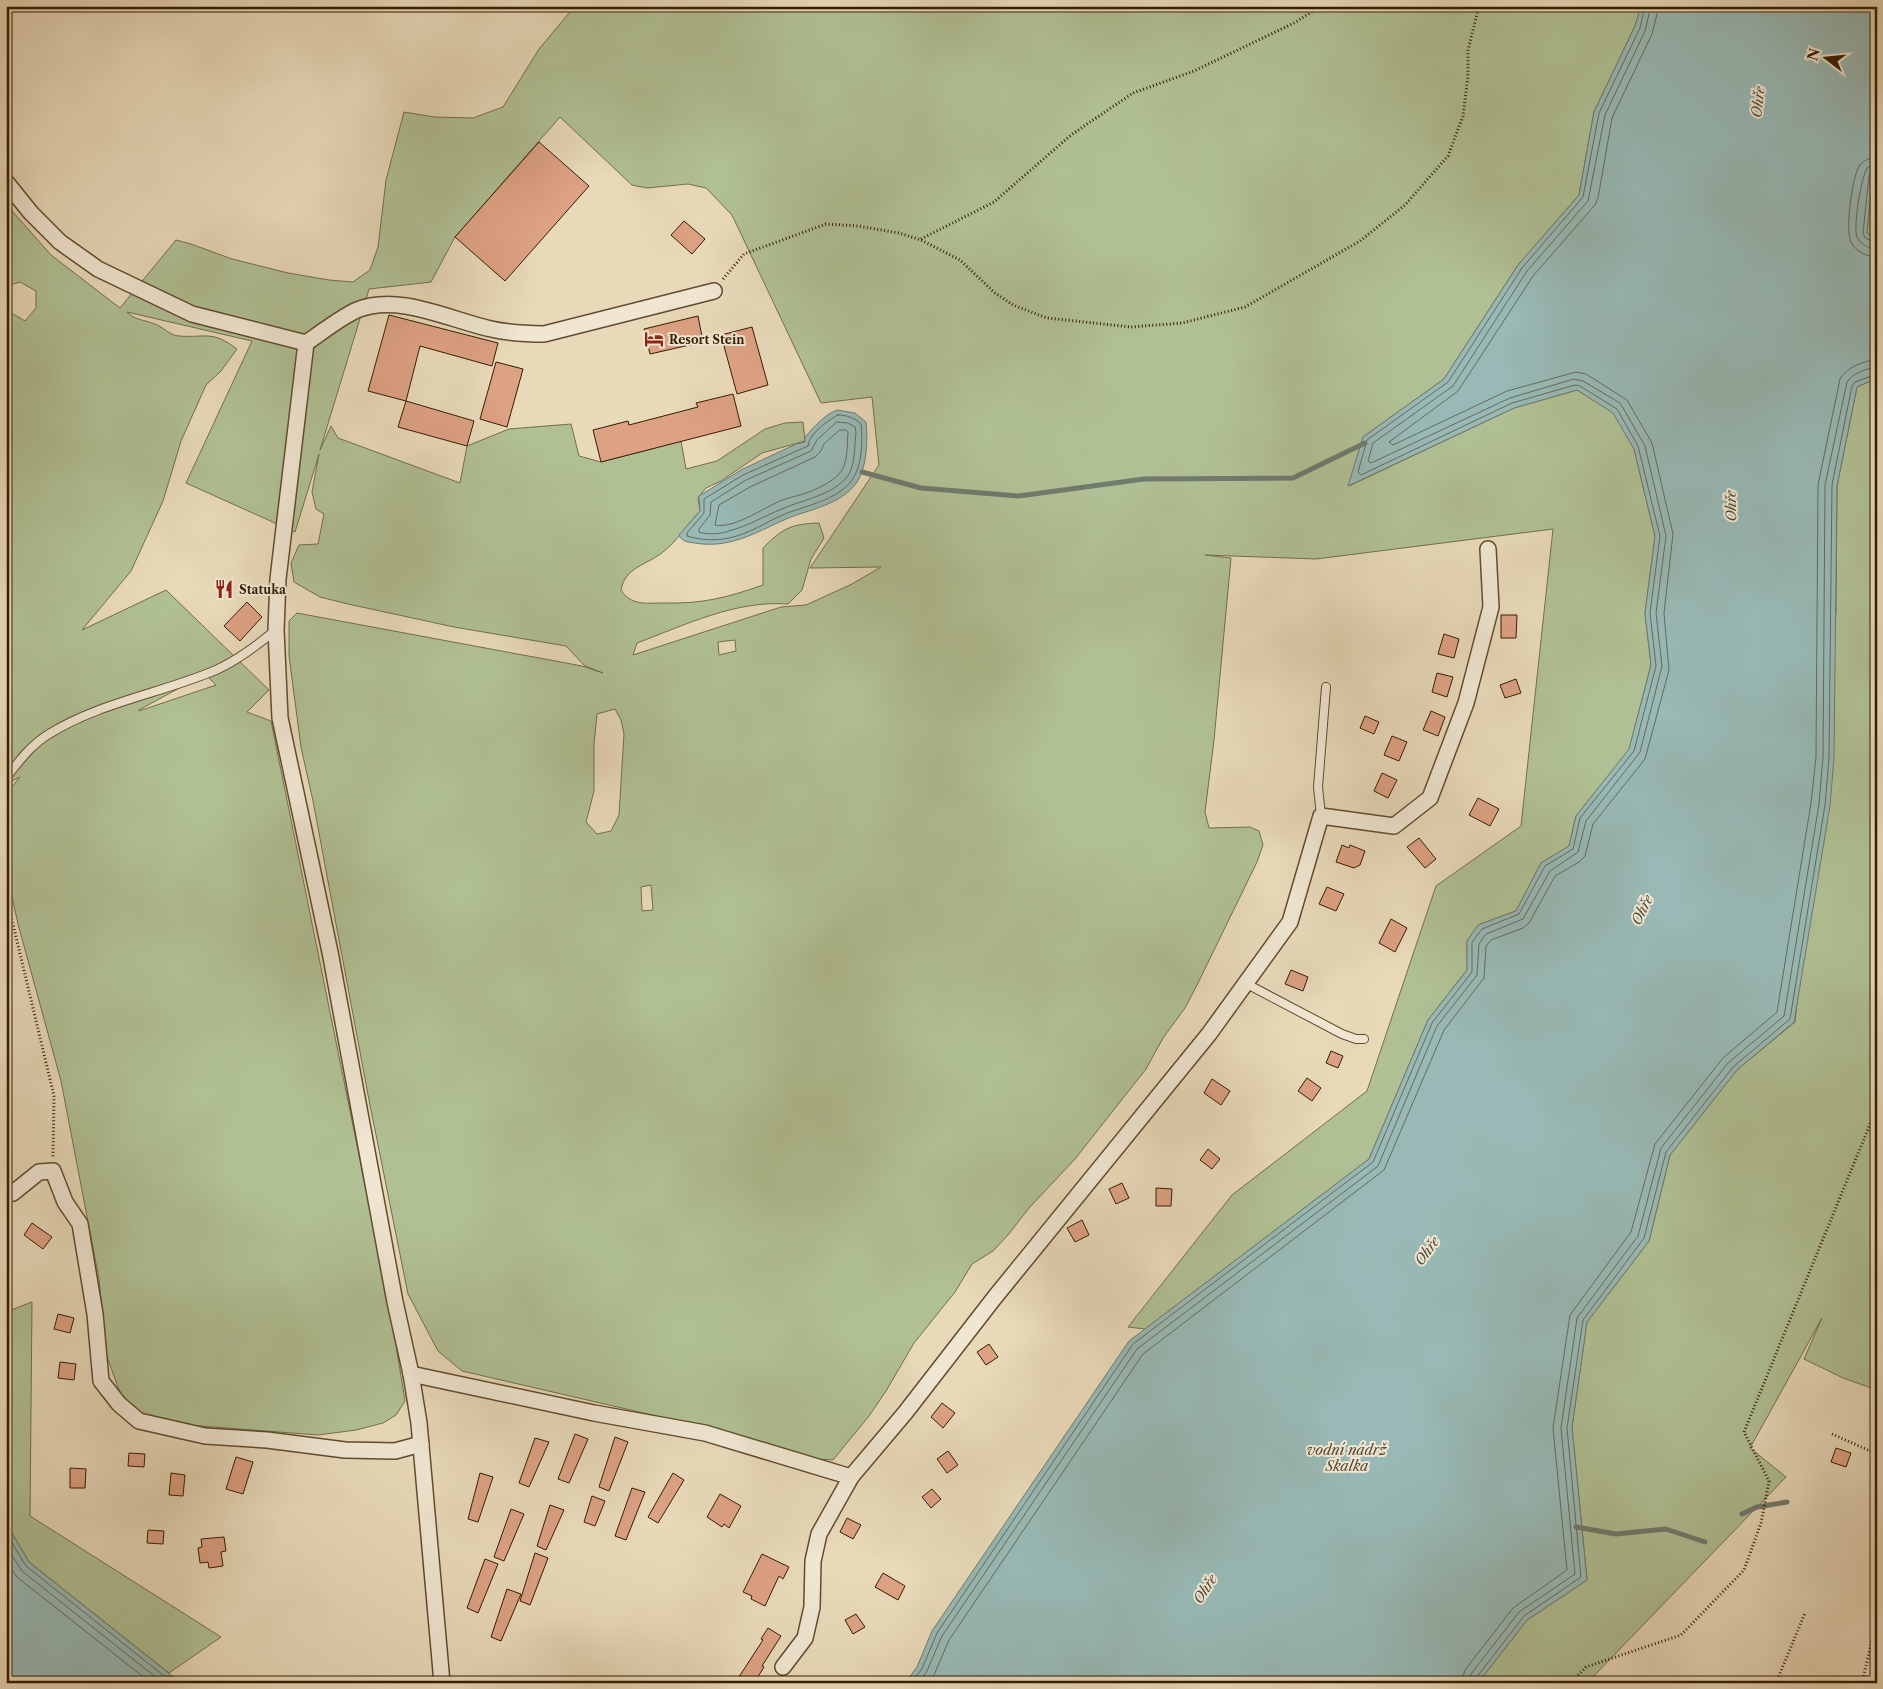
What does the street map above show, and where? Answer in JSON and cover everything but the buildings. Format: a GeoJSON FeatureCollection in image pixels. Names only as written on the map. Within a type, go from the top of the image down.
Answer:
{"type":"FeatureCollection","features":[{"type":"Feature","properties":{"kind":"street"},"geometry":{"type":"LineString","coordinates":[[6,182],[60,242],[98,269],[192,314],[306,343],[357,310],[379,304],[406,305],[491,329],[519,334],[544,334],[714,291]]}},
{"type":"Feature","properties":{"kind":"street"},"geometry":{"type":"LineString","coordinates":[[306,343],[278,579],[276,630],[280,718],[330,952],[395,1302],[411,1374],[421,1444],[442,1683]]}},
{"type":"Feature","properties":{"kind":"street"},"geometry":{"type":"LineString","coordinates":[[783,1667],[805,1638],[812,1607],[813,1561],[819,1534],[851,1477],[905,1413],[995,1297],[1191,1056],[1290,922],[1321,816],[1394,826],[1430,798],[1466,703],[1491,607],[1488,549]]}},
{"type":"Feature","properties":{"kind":"street"},"geometry":{"type":"LineString","coordinates":[[6,1194],[13,1193],[39,1172],[53,1171],[65,1202],[80,1224],[95,1314],[101,1382],[118,1404],[139,1421],[205,1436],[267,1440],[345,1450],[395,1451],[421,1444]]}},
{"type":"Feature","properties":{"kind":"street"},"geometry":{"type":"LineString","coordinates":[[411,1374],[594,1413],[705,1433],[851,1477]]}},
{"type":"Feature","properties":{"kind":"lane"},"geometry":{"type":"LineString","coordinates":[[6,778],[18,762],[48,734],[87,715],[216,669],[246,653],[276,630]]}},
{"type":"Feature","properties":{"kind":"lane"},"geometry":{"type":"LineString","coordinates":[[1321,816],[1318,787],[1326,687]]}},
{"type":"Feature","properties":{"kind":"lane"},"geometry":{"type":"LineString","coordinates":[[1245,983],[1342,1034],[1356,1039],[1364,1039]]}},
{"type":"Feature","properties":{"kind":"path"},"geometry":{"type":"LineString","coordinates":[[921,240],[994,202],[1072,135],[1133,93],[1194,71],[1294,23],[1321,6]]}},
{"type":"Feature","properties":{"kind":"path"},"geometry":{"type":"LineString","coordinates":[[714,291],[744,254],[826,224],[858,226],[899,233],[921,240],[960,260],[995,293],[1013,305],[1047,318],[1131,327],[1182,323],[1245,307],[1360,241],[1405,205],[1448,156],[1463,116],[1468,76],[1468,50],[1479,6]]}},
{"type":"Feature","properties":{"kind":"path"},"geometry":{"type":"LineString","coordinates":[[6,895],[54,1096],[53,1171]]}},
{"type":"Feature","properties":{"kind":"path"},"geometry":{"type":"LineString","coordinates":[[1572,1683],[1586,1667],[1681,1635],[1744,1570],[1761,1523],[1769,1481],[1744,1432],[1877,1107]]}},
{"type":"Feature","properties":{"kind":"path"},"geometry":{"type":"LineString","coordinates":[[1832,1434],[1877,1454]]}},
{"type":"Feature","properties":{"kind":"path"},"geometry":{"type":"LineString","coordinates":[[1776,1683],[1804,1613]]}},
{"type":"Feature","properties":{"kind":"path"},"geometry":{"type":"LineString","coordinates":[[1862,1683],[1877,1618]]}},
{"type":"Feature","properties":{"kind":"green space"},"geometry":{"type":"Polygon","coordinates":[[[575,6],[1641,6],[1635,26],[1594,112],[1579,195],[1518,265],[1444,379],[1363,437],[1349,486],[1514,408],[1577,390],[1614,413],[1634,449],[1655,536],[1645,613],[1651,665],[1629,750],[1576,816],[1569,846],[1541,863],[1516,911],[1478,925],[1467,941],[1467,970],[1428,1020],[1369,1159],[1145,1329],[1128,1327],[1232,1195],[1367,1091],[1436,886],[1521,826],[1553,529],[1316,559],[1205,555],[1231,558],[1214,740],[1205,812],[1209,828],[1250,827],[1259,831],[1263,845],[1257,862],[1185,1008],[1163,1038],[1146,1069],[1075,1159],[1029,1208],[1008,1235],[993,1251],[972,1264],[955,1292],[914,1343],[869,1416],[833,1460],[801,1458],[717,1430],[462,1371],[438,1351],[408,1294],[301,747],[289,656],[289,621],[297,613],[582,666],[603,673],[585,666],[566,646],[454,627],[348,604],[320,597],[294,582],[291,563],[299,545],[318,544],[324,514],[316,509],[312,492],[319,454],[295,532],[186,483],[252,341],[127,312],[133,317],[155,324],[176,336],[215,337],[237,349],[221,371],[206,385],[181,441],[163,501],[131,571],[82,630],[166,590],[269,690],[247,712],[271,721],[390,1308],[405,1401],[396,1415],[383,1423],[356,1430],[318,1435],[187,1425],[149,1418],[122,1398],[106,1354],[99,1279],[61,1081],[18,924],[6,870],[6,794],[20,777],[6,784],[6,204],[51,255],[120,308],[176,240],[232,259],[288,273],[353,282],[370,270],[378,247],[386,180],[404,112],[434,117],[473,118],[503,107],[539,49],[575,6]],[[560,117],[455,237],[431,282],[369,289],[320,450],[331,426],[338,438],[460,483],[467,446],[509,429],[571,424],[579,456],[601,462],[681,441],[686,469],[717,461],[765,429],[785,423],[803,422],[805,441],[762,453],[721,481],[706,488],[698,498],[700,511],[678,538],[657,556],[632,571],[623,582],[621,590],[629,599],[634,601],[677,603],[725,597],[750,590],[763,585],[763,548],[770,541],[788,528],[819,523],[824,538],[811,559],[802,590],[788,604],[749,606],[730,610],[711,615],[637,643],[633,655],[781,607],[806,605],[852,584],[881,567],[810,568],[879,465],[872,397],[821,403],[732,215],[706,188],[688,184],[647,188],[632,185],[560,117]],[[20,282],[10,285],[8,311],[25,321],[36,308],[36,291],[20,282]],[[735,640],[718,642],[719,655],[736,651],[735,640]],[[205,674],[139,711],[216,685],[205,674]],[[615,709],[597,714],[594,744],[594,791],[586,822],[597,834],[611,831],[619,815],[624,734],[621,720],[615,709]],[[651,885],[641,887],[642,911],[653,910],[651,885]]]}},
{"type":"Feature","properties":{"kind":"green space"},"geometry":{"type":"Polygon","coordinates":[[[1877,165],[1877,239],[1867,233],[1871,192],[1877,165]]]}},
{"type":"Feature","properties":{"kind":"green space"},"geometry":{"type":"Polygon","coordinates":[[[1877,378],[1877,1390],[1843,1378],[1804,1359],[1822,1318],[1750,1448],[1786,1477],[1587,1683],[1478,1683],[1527,1620],[1587,1580],[1572,1427],[1587,1322],[1649,1241],[1670,1155],[1737,1070],[1795,1022],[1836,612],[1837,486],[1857,387],[1877,378]]]}},
{"type":"Feature","properties":{"kind":"green space"},"geometry":{"type":"Polygon","coordinates":[[[32,1302],[30,1516],[221,1637],[169,1673],[29,1562],[6,1523],[6,1312],[32,1302]]]}},
{"type":"Feature","properties":{"kind":"water","name":"vodní nádrž Skalka"},"geometry":{"type":"Polygon","coordinates":[[[1641,6],[1877,6],[1877,165],[1871,192],[1867,233],[1877,239],[1877,378],[1857,387],[1837,486],[1834,758],[1830,806],[1794,1022],[1737,1070],[1670,1155],[1649,1241],[1587,1322],[1572,1427],[1587,1580],[1527,1620],[1478,1683],[905,1683],[917,1667],[932,1631],[1129,1341],[1369,1159],[1428,1020],[1467,970],[1467,941],[1478,925],[1516,911],[1541,863],[1569,846],[1576,816],[1629,749],[1651,665],[1645,613],[1655,536],[1634,449],[1613,413],[1577,390],[1514,408],[1348,486],[1363,437],[1444,379],[1518,265],[1579,195],[1594,112],[1635,26],[1641,6]]]}},
{"type":"Feature","properties":{"kind":"water"},"geometry":{"type":"Polygon","coordinates":[[[837,410],[855,413],[866,422],[867,445],[863,469],[857,482],[843,496],[731,542],[707,544],[688,542],[680,537],[679,535],[700,511],[699,496],[741,470],[796,444],[805,442],[805,437],[816,425],[837,410]]]}},
{"type":"Feature","properties":{"kind":"water"},"geometry":{"type":"Polygon","coordinates":[[[6,1523],[29,1562],[181,1683],[6,1683],[6,1523]]]}},
{"type":"Feature","properties":{"kind":"waterway"},"geometry":{"type":"LineString","coordinates":[[862,472],[921,488],[1019,496],[1144,479],[1293,478],[1365,443]]}},
{"type":"Feature","properties":{"kind":"waterway"},"geometry":{"type":"LineString","coordinates":[[1742,1514],[1757,1507],[1787,1502]]}},
{"type":"Feature","properties":{"kind":"waterway"},"geometry":{"type":"LineString","coordinates":[[1576,1527],[1616,1534],[1666,1529],[1705,1542]]}},
{"type":"Feature","properties":{"kind":"place","name":"Resort Stein"},"geometry":{"type":"Point","coordinates":[654,339]}},
{"type":"Feature","properties":{"kind":"place","name":"Statuka"},"geometry":{"type":"Point","coordinates":[224,589]}},
{"type":"Feature","properties":{"kind":"water label","name":"Ohře"},"geometry":{"type":"Point","coordinates":[1758,102]}},
{"type":"Feature","properties":{"kind":"water label","name":"Ohře"},"geometry":{"type":"Point","coordinates":[1731,506]}},
{"type":"Feature","properties":{"kind":"water label","name":"Ohře"},"geometry":{"type":"Point","coordinates":[1642,910]}},
{"type":"Feature","properties":{"kind":"water label","name":"Ohře"},"geometry":{"type":"Point","coordinates":[1427,1251]}},
{"type":"Feature","properties":{"kind":"water label","name":"Ohře"},"geometry":{"type":"Point","coordinates":[1205,1589]}}]}
